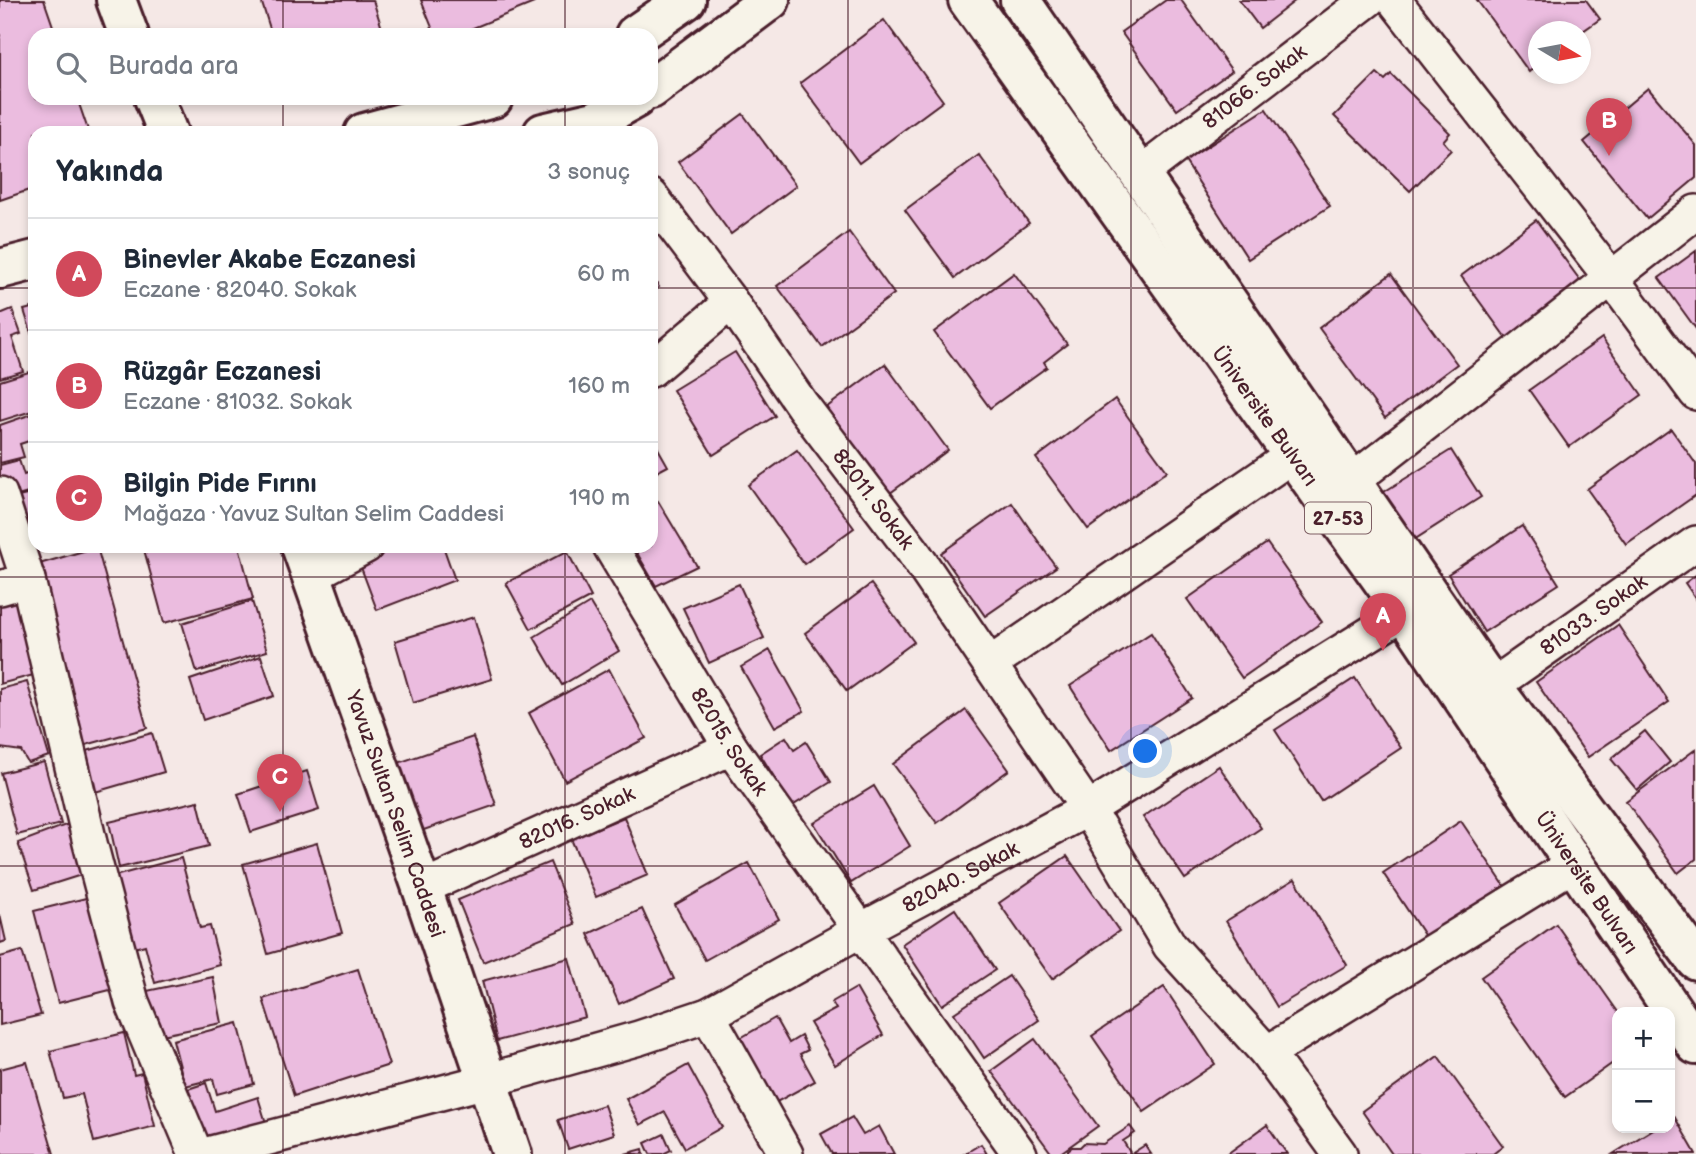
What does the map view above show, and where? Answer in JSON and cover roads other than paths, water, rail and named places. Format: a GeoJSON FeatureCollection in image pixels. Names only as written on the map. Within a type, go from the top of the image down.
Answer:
{"type":"FeatureCollection","features":[{"type":"Feature","properties":{"kind":"main road"},"geometry":{"type":"LineString","coordinates":[[645,28],[686,0]]}},
{"type":"Feature","properties":{"kind":"main road"},"geometry":{"type":"LineString","coordinates":[[658,84],[770,0]]}},
{"type":"Feature","properties":{"kind":"main road","name":"Üniversite Bulvarı"},"geometry":{"type":"LineString","coordinates":[[968,0],[1405,612],[1696,1045]]}},
{"type":"Feature","properties":{"kind":"main road","name":"Üniversite Bulvarı"},"geometry":{"type":"LineString","coordinates":[[1020,0],[1492,686],[1696,960]]}},
{"type":"Feature","properties":{"kind":"main road"},"geometry":{"type":"LineString","coordinates":[[157,105],[165,126]]}},
{"type":"Feature","properties":{"kind":"main road"},"geometry":{"type":"LineString","coordinates":[[390,126],[467,105]]}},
{"type":"Feature","properties":{"kind":"main road"},"geometry":{"type":"LineString","coordinates":[[601,126],[627,105]]}},
{"type":"Feature","properties":{"kind":"main road"},"geometry":{"type":"LineString","coordinates":[[0,269],[28,262]]}},
{"type":"Feature","properties":{"kind":"main road","name":"Yavuz Sultan Selim Caddesi"},"geometry":{"type":"LineString","coordinates":[[306,561],[422,888],[512,1154]]}},
{"type":"Feature","properties":{"kind":"street","name":"81066. Sokak"},"geometry":{"type":"LineString","coordinates":[[1140,174],[1368,0]]}},
{"type":"Feature","properties":{"kind":"street"},"geometry":{"type":"LineString","coordinates":[[1394,0],[1612,279],[1696,393]]}},
{"type":"Feature","properties":{"kind":"street","name":"82011. Sokak"},"geometry":{"type":"LineString","coordinates":[[658,205],[731,302],[802,405],[912,550],[1088,809],[1170,946],[1267,1054],[1340,1154]]}},
{"type":"Feature","properties":{"kind":"street"},"geometry":{"type":"LineString","coordinates":[[1351,482],[1696,212]]}},
{"type":"Feature","properties":{"kind":"street"},"geometry":{"type":"LineString","coordinates":[[658,364],[731,302]]}},
{"type":"Feature","properties":{"kind":"street"},"geometry":{"type":"LineString","coordinates":[[990,664],[1293,455]]}},
{"type":"Feature","properties":{"kind":"street"},"geometry":{"type":"LineString","coordinates":[[0,494],[14,584],[90,843],[132,1002],[197,1154]]}},
{"type":"Feature","properties":{"kind":"street","name":"81033. Sokak"},"geometry":{"type":"LineString","coordinates":[[1492,686],[1696,543]]}},
{"type":"Feature","properties":{"kind":"street"},"geometry":{"type":"LineString","coordinates":[[306,561],[338,553]]}},
{"type":"Feature","properties":{"kind":"street","name":"82015. Sokak"},"geometry":{"type":"LineString","coordinates":[[614,553],[731,748],[1020,1154]]}},
{"type":"Feature","properties":{"kind":"street","name":"82040. Sokak"},"geometry":{"type":"LineString","coordinates":[[208,1154],[486,1082],[708,1015],[860,930],[1088,809],[1405,612]]}},
{"type":"Feature","properties":{"kind":"street","name":"82016. Sokak"},"geometry":{"type":"LineString","coordinates":[[422,888],[731,748]]}},
{"type":"Feature","properties":{"kind":"street"},"geometry":{"type":"LineString","coordinates":[[1267,1054],[1574,864]]}},
{"type":"Feature","properties":{"kind":"street"},"geometry":{"type":"LineString","coordinates":[[708,1015],[786,1154]]}},
{"type":"Feature","properties":{"kind":"place","name":"Rüzgâr Eczanesi"},"geometry":{"type":"Point","coordinates":[1609,156]}},
{"type":"Feature","properties":{"kind":"place","name":"Binevler Akabe Eczanesi"},"geometry":{"type":"Point","coordinates":[1383,651]}},
{"type":"Feature","properties":{"kind":"place","name":"Bilgin Pide Fırını"},"geometry":{"type":"Point","coordinates":[280,812]}}]}
